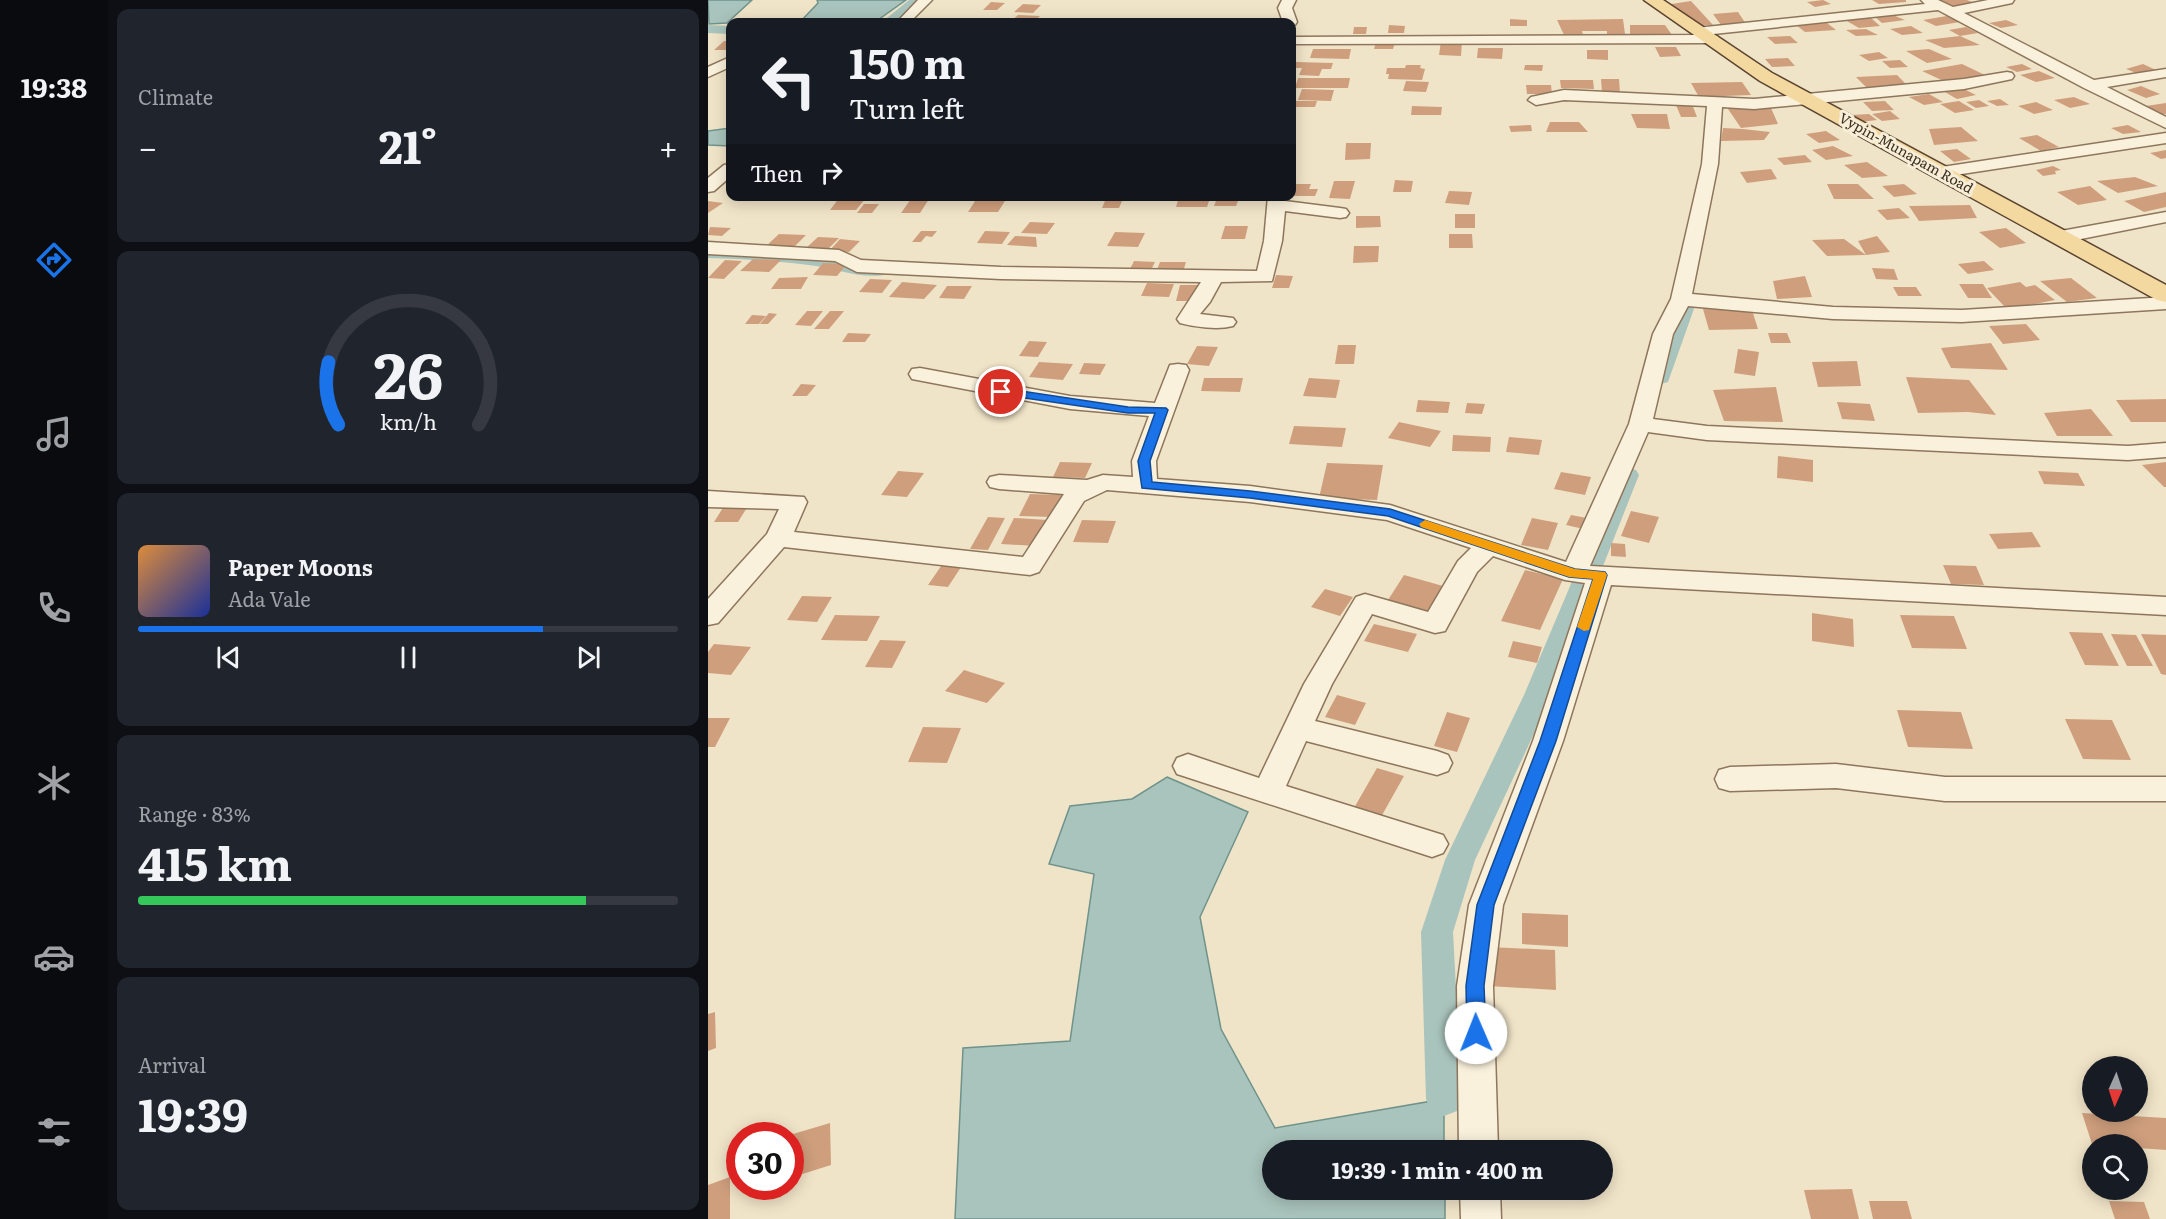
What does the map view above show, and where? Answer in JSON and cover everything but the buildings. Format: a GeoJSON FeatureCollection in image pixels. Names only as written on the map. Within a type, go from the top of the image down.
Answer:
{"type":"FeatureCollection","features":[{"type":"Feature","properties":{"kind":"main road","name":"Vypin-Munapam Road"},"geometry":{"type":"LineString","coordinates":[[1652,0],[1750,67],[2166,295]]}},
{"type":"Feature","properties":{"kind":"street"},"geometry":{"type":"LineString","coordinates":[[907,18],[925,0]]}},
{"type":"Feature","properties":{"kind":"street"},"geometry":{"type":"LineString","coordinates":[[1289,0],[1285,8],[1289,18]]}},
{"type":"Feature","properties":{"kind":"street"},"geometry":{"type":"LineString","coordinates":[[1296,41],[1706,35],[2007,0]]}},
{"type":"Feature","properties":{"kind":"street"},"geometry":{"type":"LineString","coordinates":[[1940,6],[2166,123]]}},
{"type":"Feature","properties":{"kind":"street"},"geometry":{"type":"LineString","coordinates":[[708,73],[726,56]]}},
{"type":"Feature","properties":{"kind":"street"},"geometry":{"type":"LineString","coordinates":[[2089,85],[2166,73]]}},
{"type":"Feature","properties":{"kind":"street"},"geometry":{"type":"LineString","coordinates":[[1536,100],[1564,95],[1754,104],[1964,84],[2007,75]]}},
{"type":"Feature","properties":{"kind":"street"},"geometry":{"type":"LineString","coordinates":[[1647,425],[1664,334],[1681,299],[1710,164],[1715,103]]}},
{"type":"Feature","properties":{"kind":"street"},"geometry":{"type":"LineString","coordinates":[[1942,172],[2166,138]]}},
{"type":"Feature","properties":{"kind":"street"},"geometry":{"type":"LineString","coordinates":[[708,187],[726,173]]}},
{"type":"Feature","properties":{"kind":"street"},"geometry":{"type":"LineString","coordinates":[[708,248],[839,255],[856,266],[1001,273],[1266,277],[1277,201],[1340,213]]}},
{"type":"Feature","properties":{"kind":"street"},"geometry":{"type":"LineString","coordinates":[[2061,237],[2166,218]]}},
{"type":"Feature","properties":{"kind":"street"},"geometry":{"type":"LineString","coordinates":[[1214,276],[1201,302],[1193,306],[1187,319],[1227,322]]}},
{"type":"Feature","properties":{"kind":"street"},"geometry":{"type":"LineString","coordinates":[[1681,299],[1833,313],[1962,315],[2166,303]]}},
{"type":"Feature","properties":{"kind":"street"},"geometry":{"type":"LineString","coordinates":[[1479,1140],[1475,986],[1486,905],[1548,741],[1587,574],[1647,425],[1674,365]]}},
{"type":"Feature","properties":{"kind":"street"},"geometry":{"type":"LineString","coordinates":[[1146,486],[1144,461],[1178,370]]}},
{"type":"Feature","properties":{"kind":"street"},"geometry":{"type":"LineString","coordinates":[[920,374],[1036,397],[1128,410],[1162,410]]}},
{"type":"Feature","properties":{"kind":"street"},"geometry":{"type":"LineString","coordinates":[[1647,425],[1719,434],[2128,453],[2166,450]]}},
{"type":"Feature","properties":{"kind":"street"},"geometry":{"type":"LineString","coordinates":[[999,482],[1090,488]]}},
{"type":"Feature","properties":{"kind":"street"},"geometry":{"type":"LineString","coordinates":[[778,538],[1030,566],[1075,496],[1103,482],[1250,494],[1390,513],[1489,546],[1587,574],[2166,606]]}},
{"type":"Feature","properties":{"kind":"street"},"geometry":{"type":"LineString","coordinates":[[708,499],[795,502],[778,538],[708,616]]}},
{"type":"Feature","properties":{"kind":"street"},"geometry":{"type":"LineString","coordinates":[[1267,793],[1318,684],[1365,603],[1435,624],[1467,567],[1489,546]]}},
{"type":"Feature","properties":{"kind":"street"},"geometry":{"type":"LineString","coordinates":[[1297,728],[1437,764]]}},
{"type":"Feature","properties":{"kind":"street"},"geometry":{"type":"LineString","coordinates":[[1188,766],[1267,793],[1432,843]]}},
{"type":"Feature","properties":{"kind":"street"},"geometry":{"type":"LineString","coordinates":[[1730,779],[1836,776],[1945,789],[2166,789]]}},
{"type":"Feature","properties":{"kind":"street"},"geometry":{"type":"LineString","coordinates":[[1480,1200],[1481,1219]]}},
{"type":"Feature","properties":{"kind":"water"},"geometry":{"type":"Polygon","coordinates":[[[708,0],[752,0],[732,18],[726,18],[726,23],[709,24],[708,0]]]}},
{"type":"Feature","properties":{"kind":"water"},"geometry":{"type":"Polygon","coordinates":[[[817,0],[906,0],[881,18],[804,18],[818,3],[817,0]]]}},
{"type":"Feature","properties":{"kind":"water"},"geometry":{"type":"Polygon","coordinates":[[[726,129],[726,146],[708,145],[708,131],[726,129]]]}},
{"type":"Feature","properties":{"kind":"water"},"geometry":{"type":"Polygon","coordinates":[[[1167,777],[1248,812],[1200,917],[1221,1029],[1275,1128],[1444,1099],[1444,1140],[1262,1140],[1262,1200],[1445,1200],[1445,1219],[955,1219],[963,1048],[1070,1041],[1094,874],[1049,864],[1070,806],[1132,799],[1167,777]]]}},
{"type":"Feature","properties":{"kind":"waterway"},"geometry":{"type":"LineString","coordinates":[[893,18],[917,0]]}},
{"type":"Feature","properties":{"kind":"waterway"},"geometry":{"type":"LineString","coordinates":[[708,29],[726,30]]}},
{"type":"Feature","properties":{"kind":"waterway"},"geometry":{"type":"LineString","coordinates":[[708,253],[762,254],[819,261],[854,270],[883,270]]}},
{"type":"Feature","properties":{"kind":"waterway"},"geometry":{"type":"LineString","coordinates":[[1661,378],[1667,354],[1687,303]]}},
{"type":"Feature","properties":{"kind":"waterway"},"geometry":{"type":"LineString","coordinates":[[1444,1099],[1437,932],[1460,860],[1538,695],[1628,475]]}},
{"type":"Feature","properties":{"kind":"slow traffic"},"geometry":{"type":"LineString","coordinates":[[1425,524],[1574,574],[1601,575],[1584,627]]}},
{"type":"Feature","properties":{"kind":"route"},"geometry":{"type":"LineString","coordinates":[[1001,392],[1128,410],[1162,410],[1144,461],[1146,486],[1250,494],[1390,513],[1574,574],[1601,575],[1548,741],[1486,905],[1475,986],[1476,1033]]}}]}
